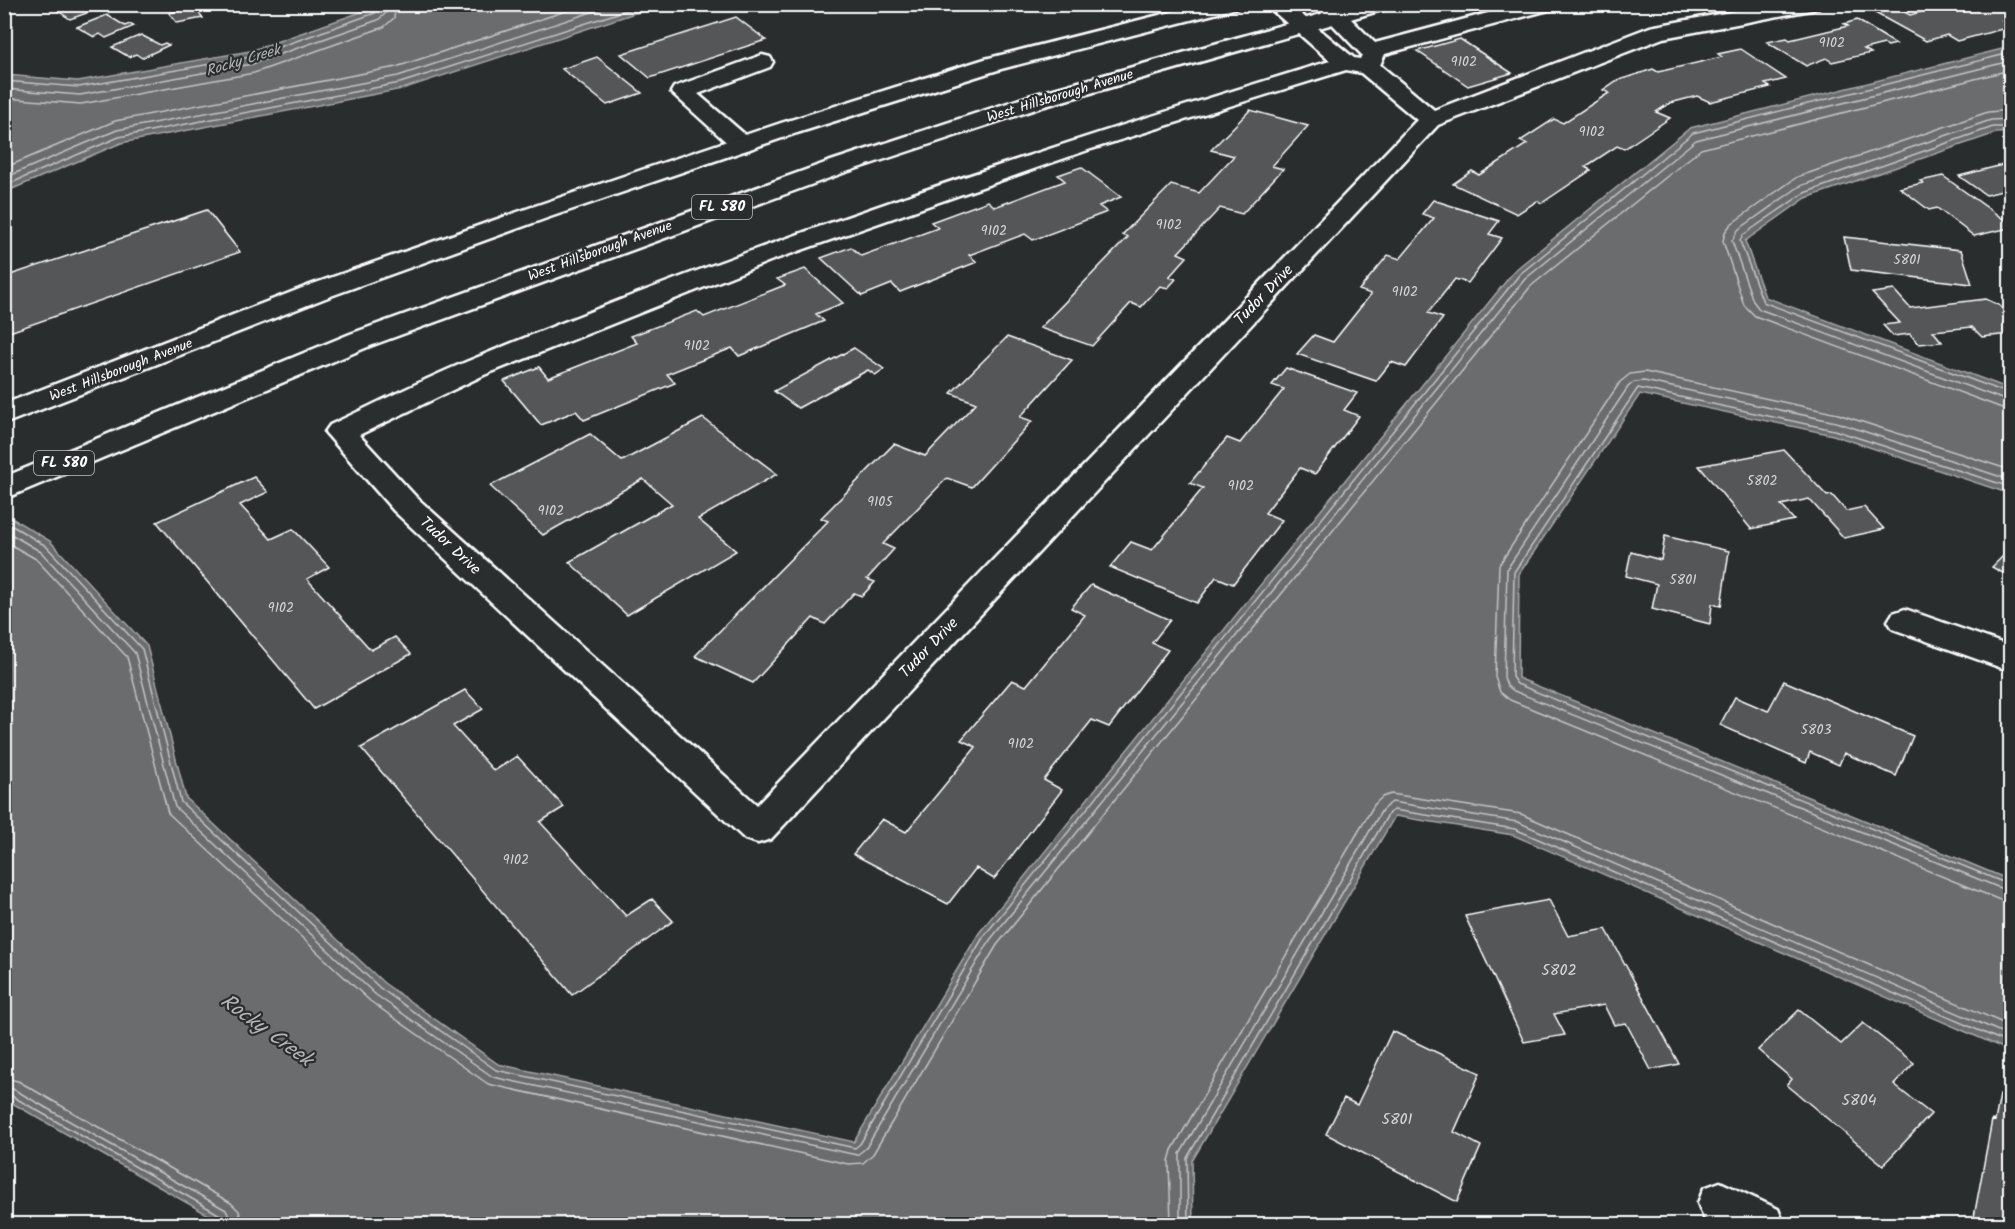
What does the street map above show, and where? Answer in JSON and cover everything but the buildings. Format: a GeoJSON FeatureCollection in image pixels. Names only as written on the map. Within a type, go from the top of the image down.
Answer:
{"type":"FeatureCollection","features":[{"type":"Feature","properties":{"kind":"main road","name":"West Hillsborough Avenue"},"geometry":{"type":"LineString","coordinates":[[4,415],[320,291],[538,213],[742,144],[993,64],[1230,4]]}},
{"type":"Feature","properties":{"kind":"main road"},"geometry":{"type":"LineString","coordinates":[[1275,4],[1300,26],[1362,60],[1418,107],[1430,120]]}},
{"type":"Feature","properties":{"kind":"main road","name":"West Hillsborough Avenue"},"geometry":{"type":"LineString","coordinates":[[4,489],[360,340],[834,168],[1037,101],[1300,26],[1329,10],[1382,4]]}},
{"type":"Feature","properties":{"kind":"main road"},"geometry":{"type":"LineString","coordinates":[[1362,60],[1550,4]]}},
{"type":"Feature","properties":{"kind":"main road","name":"Tudor Drive"},"geometry":{"type":"LineString","coordinates":[[1362,60],[1083,144],[761,255],[474,369],[340,432],[405,504],[758,828],[1430,120],[1658,32],[1811,4]]}},
{"type":"Feature","properties":{"kind":"main road"},"geometry":{"type":"LineString","coordinates":[[1329,10],[1362,60]]}},
{"type":"Feature","properties":{"kind":"main road"},"geometry":{"type":"LineString","coordinates":[[742,144],[682,92],[762,62]]}},
{"type":"Feature","properties":{"kind":"main road"},"geometry":{"type":"LineString","coordinates":[[1905,621],[2010,659]]}},
{"type":"Feature","properties":{"kind":"main road"},"geometry":{"type":"LineString","coordinates":[[1720,1203],[1762,1224]]}},
{"type":"Feature","properties":{"kind":"water","name":"Rocky Creek"},"geometry":{"type":"Polygon","coordinates":[[[381,5],[681,5],[635,13],[402,89],[121,143],[5,192],[5,75],[78,81],[250,51],[381,5]]]}},
{"type":"Feature","properties":{"kind":"water","name":"Rocky Creek"},"geometry":{"type":"Polygon","coordinates":[[[2010,47],[2010,132],[1996,133],[1806,198],[1745,241],[1765,297],[2010,389],[2010,494],[1833,435],[1640,394],[1519,574],[1518,678],[2010,880],[2010,1051],[1513,835],[1395,816],[1192,1161],[1193,1224],[224,1224],[5,1099],[5,514],[50,541],[147,646],[186,798],[384,983],[498,1064],[854,1142],[979,933],[1515,270],[1690,128],[2010,47]]]}}]}
